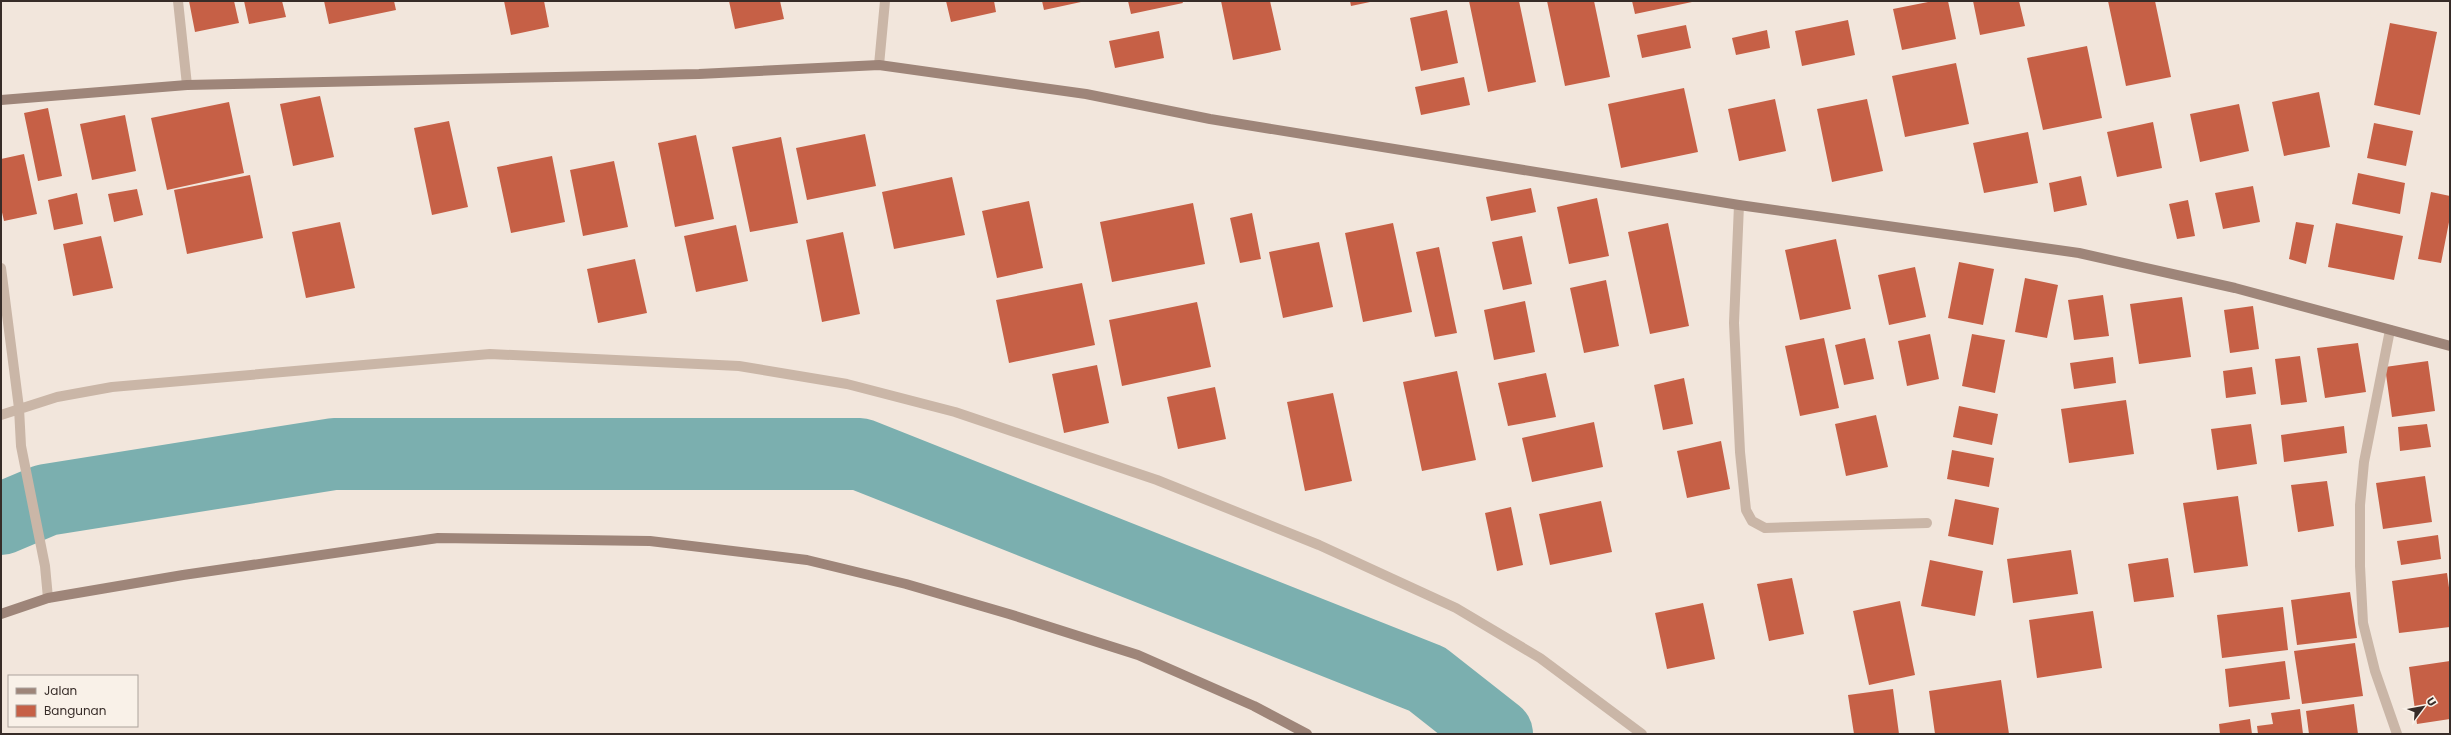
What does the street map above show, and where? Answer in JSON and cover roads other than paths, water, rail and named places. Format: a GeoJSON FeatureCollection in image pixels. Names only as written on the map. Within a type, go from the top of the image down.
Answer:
{"type":"FeatureCollection","features":[{"type":"Feature","properties":{"kind":"street"},"geometry":{"type":"LineString","coordinates":[[178,1],[187,85]]}},
{"type":"Feature","properties":{"kind":"street"},"geometry":{"type":"LineString","coordinates":[[879,65],[885,1]]}},
{"type":"Feature","properties":{"kind":"street"},"geometry":{"type":"LineString","coordinates":[[1,100],[187,85],[699,74],[879,65],[1086,94],[1210,119],[1739,205],[2079,253],[2235,288],[2450,346]]}},
{"type":"Feature","properties":{"kind":"street"},"geometry":{"type":"LineString","coordinates":[[1739,205],[1734,330],[1740,452],[1746,510],[1752,521],[1765,528],[1927,523]]}},
{"type":"Feature","properties":{"kind":"street"},"geometry":{"type":"LineString","coordinates":[[1,268],[19,408],[21,446],[45,566],[48,598]]}},
{"type":"Feature","properties":{"kind":"street"},"geometry":{"type":"LineString","coordinates":[[2390,330],[2364,462],[2360,505],[2360,566],[2363,623],[2376,671],[2397,734]]}},
{"type":"Feature","properties":{"kind":"street"},"geometry":{"type":"LineString","coordinates":[[1,415],[57,397],[112,387],[490,354],[739,366],[847,384],[955,412],[1157,480],[1319,545],[1456,608],[1540,658],[1642,734]]}},
{"type":"Feature","properties":{"kind":"street"},"geometry":{"type":"LineString","coordinates":[[1,614],[48,598],[183,575],[438,538],[650,541],[807,560],[906,584],[1010,614],[1138,655],[1254,706],[1306,734]]}},
{"type":"Feature","properties":{"kind":"waterway"},"geometry":{"type":"LineString","coordinates":[[1,519],[46,500],[334,454],[860,454],[1427,679],[1497,734]]}}]}
